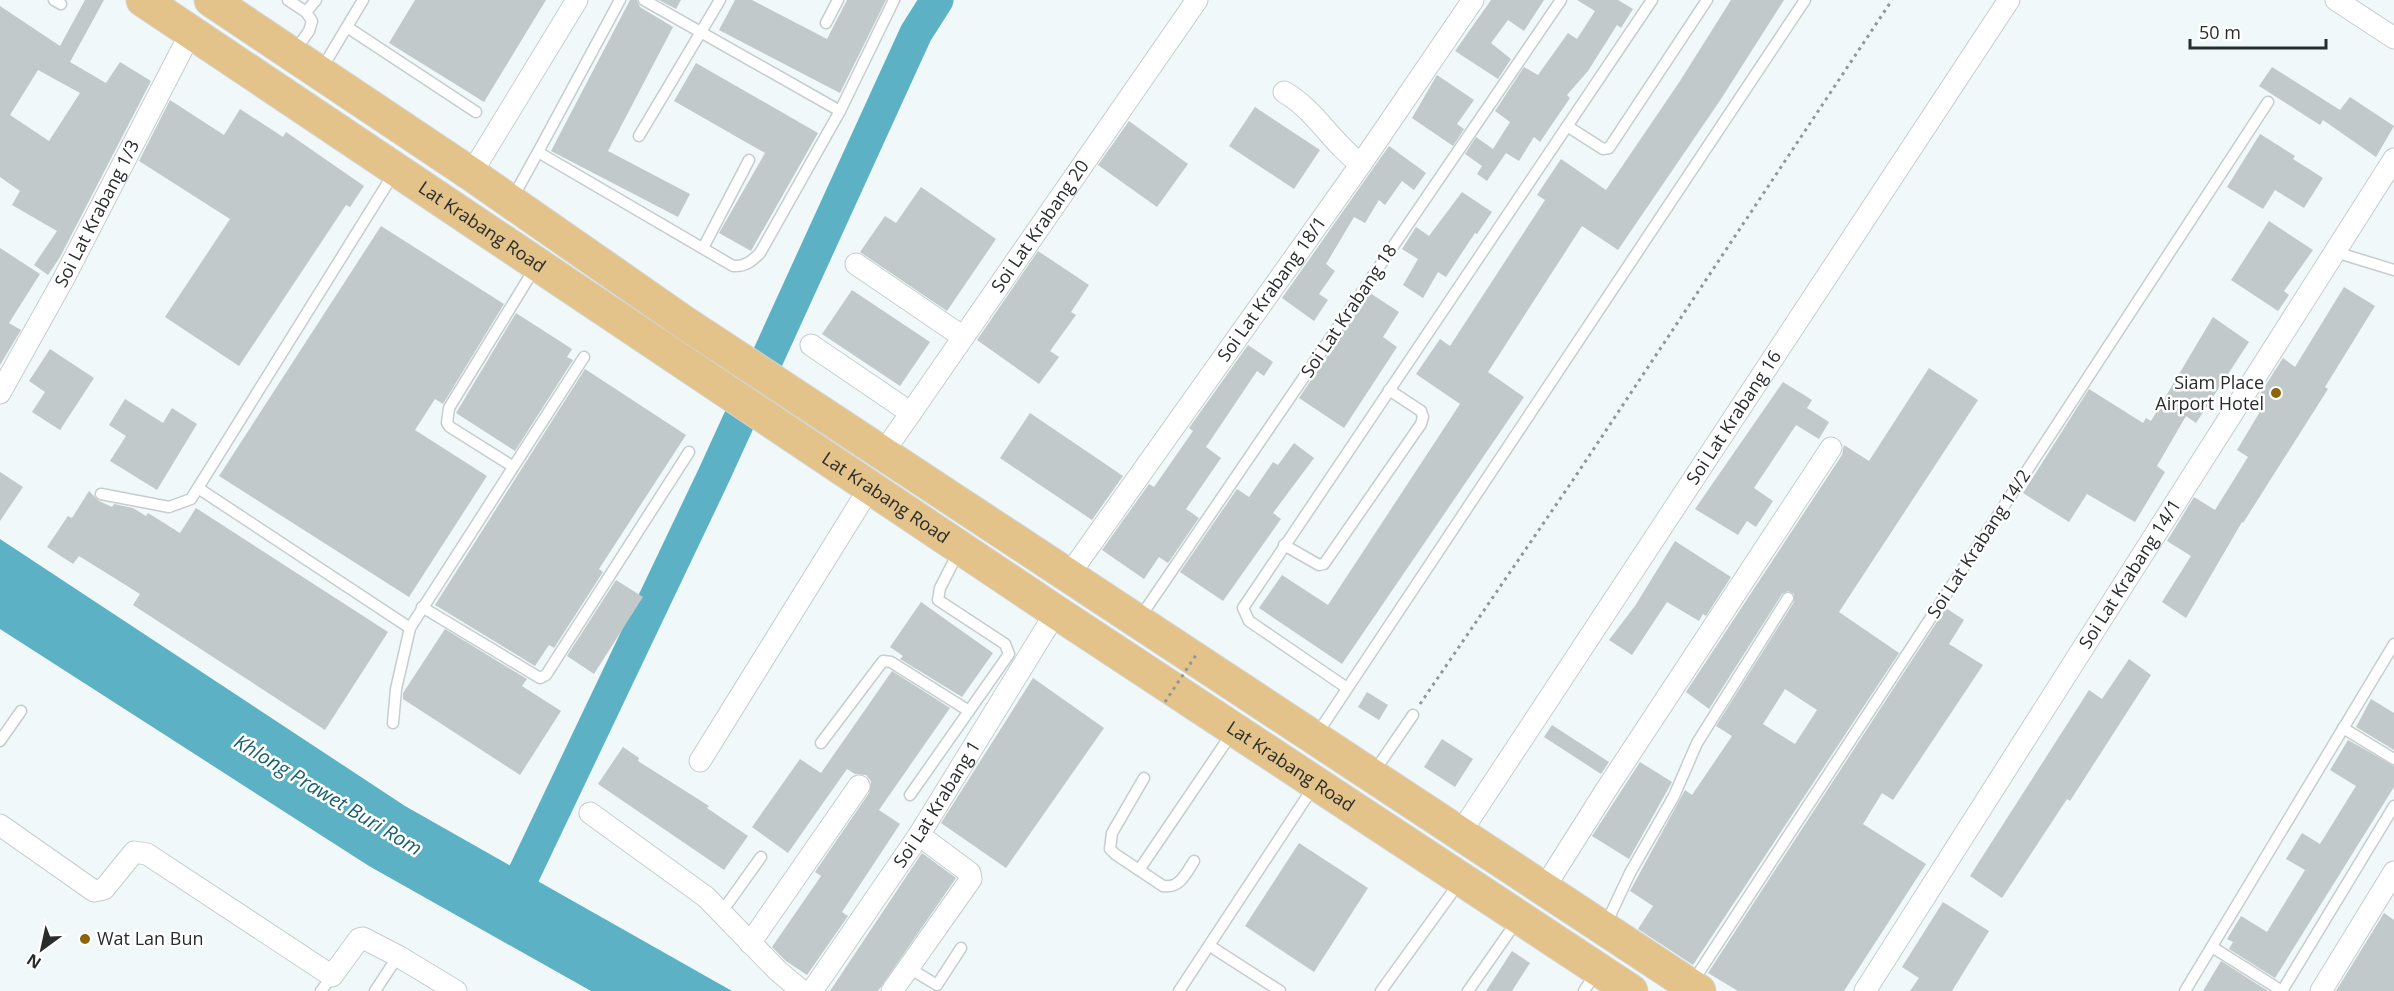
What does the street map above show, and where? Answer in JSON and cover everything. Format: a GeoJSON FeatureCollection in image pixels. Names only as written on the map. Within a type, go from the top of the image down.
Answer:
{"type":"FeatureCollection","features":[{"type":"Feature","properties":{"kind":"main road","name":"Lat Krabang Road"},"geometry":{"type":"LineString","coordinates":[[143,0],[537,266],[1519,919],[1591,980],[1631,991]]}},
{"type":"Feature","properties":{"kind":"main road","name":"Lat Krabang Road"},"geometry":{"type":"LineString","coordinates":[[216,1],[685,322],[1314,740],[1694,988]]}},
{"type":"Feature","properties":{"kind":"street"},"geometry":{"type":"LineString","coordinates":[[471,174],[577,0]]}},
{"type":"Feature","properties":{"kind":"street","name":"Soi Lat Krabang 20"},"geometry":{"type":"LineString","coordinates":[[883,453],[1197,0]]}},
{"type":"Feature","properties":{"kind":"street","name":"Soi Lat Krabang 18/1"},"geometry":{"type":"LineString","coordinates":[[1068,576],[1360,164],[1473,0]]}},
{"type":"Feature","properties":{"kind":"street","name":"Soi Lat Krabang 16"},"geometry":{"type":"LineString","coordinates":[[1459,835],[2009,0]]}},
{"type":"Feature","properties":{"kind":"street"},"geometry":{"type":"LineString","coordinates":[[2336,0],[2394,39]]}},
{"type":"Feature","properties":{"kind":"street","name":"Soi Lat Krabang 1/3"},"geometry":{"type":"LineString","coordinates":[[0,393],[63,280],[191,32]]}},
{"type":"Feature","properties":{"kind":"street"},"geometry":{"type":"LineString","coordinates":[[1284,92],[1309,110],[1348,155],[1360,164]]}},
{"type":"Feature","properties":{"kind":"street","name":"Soi Lat Krabang 14/1"},"geometry":{"type":"LineString","coordinates":[[1865,991],[2394,159]]}},
{"type":"Feature","properties":{"kind":"street"},"geometry":{"type":"LineString","coordinates":[[856,264],[963,337]]}},
{"type":"Feature","properties":{"kind":"street"},"geometry":{"type":"LineString","coordinates":[[811,345],[911,413]]}},
{"type":"Feature","properties":{"kind":"street"},"geometry":{"type":"LineString","coordinates":[[1543,890],[1606,790],[1831,448]]}},
{"type":"Feature","properties":{"kind":"street"},"geometry":{"type":"LineString","coordinates":[[700,760],[870,487]]}},
{"type":"Feature","properties":{"kind":"street","name":"Soi Lat Krabang 1"},"geometry":{"type":"LineString","coordinates":[[812,991],[919,835],[1056,612]]}},
{"type":"Feature","properties":{"kind":"street"},"geometry":{"type":"LineString","coordinates":[[750,943],[859,786]]}},
{"type":"Feature","properties":{"kind":"street"},"geometry":{"type":"LineString","coordinates":[[590,813],[706,897],[778,971],[802,991]]}},
{"type":"Feature","properties":{"kind":"street"},"geometry":{"type":"LineString","coordinates":[[0,825],[94,891],[104,889],[134,852],[147,854],[327,983],[359,939],[367,940],[398,956],[456,991]]}},
{"type":"Feature","properties":{"kind":"street"},"geometry":{"type":"LineString","coordinates":[[892,991],[971,879],[970,873],[919,835]]}},
{"type":"Feature","properties":{"kind":"street"},"geometry":{"type":"LineString","coordinates":[[2321,991],[2394,872]]}},
{"type":"Feature","properties":{"kind":"lane"},"geometry":{"type":"LineString","coordinates":[[288,0],[306,12],[312,21],[309,31],[293,55]]}},
{"type":"Feature","properties":{"kind":"lane"},"geometry":{"type":"LineString","coordinates":[[306,12],[316,0]]}},
{"type":"Feature","properties":{"kind":"lane"},"geometry":{"type":"LineString","coordinates":[[320,73],[363,0]]}},
{"type":"Feature","properties":{"kind":"lane"},"geometry":{"type":"LineString","coordinates":[[511,202],[620,0]]}},
{"type":"Feature","properties":{"kind":"lane"},"geometry":{"type":"LineString","coordinates":[[644,0],[840,111]]}},
{"type":"Feature","properties":{"kind":"lane"},"geometry":{"type":"LineString","coordinates":[[639,136],[720,0]]}},
{"type":"Feature","properties":{"kind":"lane"},"geometry":{"type":"LineString","coordinates":[[826,23],[838,0]]}},
{"type":"Feature","properties":{"kind":"lane"},"geometry":{"type":"LineString","coordinates":[[538,152],[735,267],[749,263],[758,255],[840,111],[894,0]]}},
{"type":"Feature","properties":{"kind":"lane","name":"Soi Lat Krabang 18"},"geometry":{"type":"LineString","coordinates":[[1137,621],[1562,0]]}},
{"type":"Feature","properties":{"kind":"lane"},"geometry":{"type":"LineString","coordinates":[[1347,688],[1249,621],[1243,608],[1246,600],[1652,0]]}},
{"type":"Feature","properties":{"kind":"lane"},"geometry":{"type":"LineString","coordinates":[[1567,126],[1603,149],[1609,148],[1707,0]]}},
{"type":"Feature","properties":{"kind":"lane"},"geometry":{"type":"LineString","coordinates":[[1314,740],[1805,0]]}},
{"type":"Feature","properties":{"kind":"lane"},"geometry":{"type":"LineString","coordinates":[[347,27],[476,112]]}},
{"type":"Feature","properties":{"kind":"lane","name":"Soi Lat Krabang 14/2"},"geometry":{"type":"LineString","coordinates":[[1694,988],[2268,102]]}},
{"type":"Feature","properties":{"kind":"lane"},"geometry":{"type":"LineString","coordinates":[[703,249],[749,160]]}},
{"type":"Feature","properties":{"kind":"lane"},"geometry":{"type":"LineString","coordinates":[[101,494],[169,507],[191,499],[396,170]]}},
{"type":"Feature","properties":{"kind":"lane"},"geometry":{"type":"LineString","coordinates":[[2335,252],[2394,270]]}},
{"type":"Feature","properties":{"kind":"lane"},"geometry":{"type":"LineString","coordinates":[[513,466],[450,427],[447,423],[447,416],[449,408],[537,266]]}},
{"type":"Feature","properties":{"kind":"lane"},"geometry":{"type":"LineString","coordinates":[[393,723],[396,689],[410,628],[584,357]]}},
{"type":"Feature","properties":{"kind":"lane"},"geometry":{"type":"LineString","coordinates":[[1284,545],[1319,565],[1324,564],[1414,434],[1423,417],[1420,411],[1389,390]]}},
{"type":"Feature","properties":{"kind":"lane"},"geometry":{"type":"LineString","coordinates":[[422,607],[540,678],[546,675],[689,452]]}},
{"type":"Feature","properties":{"kind":"lane"},"geometry":{"type":"LineString","coordinates":[[198,488],[410,628]]}},
{"type":"Feature","properties":{"kind":"lane"},"geometry":{"type":"LineString","coordinates":[[910,795],[1009,654],[1005,644],[938,600],[940,588],[961,548]]}},
{"type":"Feature","properties":{"kind":"lane"},"geometry":{"type":"LineString","coordinates":[[1604,929],[1630,873],[1674,796],[1697,743],[1788,597]]}},
{"type":"Feature","properties":{"kind":"lane"},"geometry":{"type":"LineString","coordinates":[[2185,991],[2394,644]]}},
{"type":"Feature","properties":{"kind":"lane"},"geometry":{"type":"LineString","coordinates":[[821,743],[883,661],[891,662],[969,711]]}},
{"type":"Feature","properties":{"kind":"lane"},"geometry":{"type":"LineString","coordinates":[[0,741],[21,711]]}},
{"type":"Feature","properties":{"kind":"lane"},"geometry":{"type":"LineString","coordinates":[[1371,777],[1413,715]]}},
{"type":"Feature","properties":{"kind":"lane"},"geometry":{"type":"LineString","coordinates":[[2343,728],[2394,759]]}},
{"type":"Feature","properties":{"kind":"lane"},"geometry":{"type":"LineString","coordinates":[[1139,870],[1234,730]]}},
{"type":"Feature","properties":{"kind":"lane"},"geometry":{"type":"LineString","coordinates":[[1144,778],[1109,842],[1115,854],[1163,886],[1170,887],[1178,884],[1194,861]]}},
{"type":"Feature","properties":{"kind":"lane"},"geometry":{"type":"LineString","coordinates":[[1179,991],[1315,784]]}},
{"type":"Feature","properties":{"kind":"lane"},"geometry":{"type":"LineString","coordinates":[[2212,947],[2282,991],[2394,806]]}},
{"type":"Feature","properties":{"kind":"lane"},"geometry":{"type":"LineString","coordinates":[[721,913],[761,857]]}},
{"type":"Feature","properties":{"kind":"lane"},"geometry":{"type":"LineString","coordinates":[[1381,991],[1461,881]]}},
{"type":"Feature","properties":{"kind":"lane"},"geometry":{"type":"LineString","coordinates":[[1468,991],[1519,919]]}},
{"type":"Feature","properties":{"kind":"lane"},"geometry":{"type":"LineString","coordinates":[[1210,946],[1280,991]]}},
{"type":"Feature","properties":{"kind":"lane"},"geometry":{"type":"LineString","coordinates":[[909,968],[935,988],[961,948]]}},
{"type":"Feature","properties":{"kind":"lane"},"geometry":{"type":"LineString","coordinates":[[375,991],[398,956]]}},
{"type":"Feature","properties":{"kind":"path"},"geometry":{"type":"LineString","coordinates":[[1413,715],[1566,490],[1892,0]]}},
{"type":"Feature","properties":{"kind":"path"},"geometry":{"type":"LineString","coordinates":[[1165,702],[1198,652]]}},
{"type":"Feature","properties":{"kind":"water","name":"Khlong Prawet Buri Rom"},"geometry":{"type":"Polygon","coordinates":[[[0,539],[405,806],[732,991],[591,991],[369,866],[0,629],[0,539]]]}},
{"type":"Feature","properties":{"kind":"building"},"geometry":{"type":"Polygon","coordinates":[[[85,0],[104,0],[70,62],[106,83],[120,62],[151,81],[60,257],[48,275],[34,265],[57,231],[12,205],[20,191],[0,177],[0,6],[60,46],[85,0]],[[38,70],[10,115],[49,141],[80,93],[38,70]]]}},
{"type":"Feature","properties":{"kind":"building"},"geometry":{"type":"Polygon","coordinates":[[[415,0],[546,0],[484,102],[389,43],[415,0]]]}},
{"type":"Feature","properties":{"kind":"building"},"geometry":{"type":"Polygon","coordinates":[[[630,0],[637,0],[640,7],[673,27],[608,151],[690,194],[678,217],[551,151],[630,0]]]}},
{"type":"Feature","properties":{"kind":"building"},"geometry":{"type":"Polygon","coordinates":[[[659,0],[681,0],[676,9],[659,0]]]}},
{"type":"Feature","properties":{"kind":"building"},"geometry":{"type":"Polygon","coordinates":[[[735,0],[752,0],[827,39],[847,0],[886,0],[840,93],[719,30],[735,0]]]}},
{"type":"Feature","properties":{"kind":"building"},"geometry":{"type":"Polygon","coordinates":[[[1491,0],[1544,0],[1524,31],[1508,20],[1491,43],[1511,59],[1498,79],[1455,51],[1491,0]]]}},
{"type":"Feature","properties":{"kind":"building"},"geometry":{"type":"Polygon","coordinates":[[[1577,0],[1618,0],[1633,9],[1621,28],[1617,25],[1588,71],[1567,95],[1570,98],[1540,142],[1534,137],[1519,161],[1506,153],[1487,181],[1477,174],[1482,166],[1465,154],[1476,137],[1493,149],[1510,122],[1495,111],[1524,67],[1538,75],[1568,33],[1577,39],[1595,11],[1577,0]]]}},
{"type":"Feature","properties":{"kind":"building"},"geometry":{"type":"Polygon","coordinates":[[[1731,0],[1784,0],[1721,99],[1618,250],[1582,226],[1488,372],[1524,397],[1342,664],[1259,608],[1282,575],[1328,605],[1460,404],[1416,374],[1440,339],[1450,346],[1545,200],[1537,195],[1561,159],[1606,190],[1680,81],[1731,0]]]}},
{"type":"Feature","properties":{"kind":"building"},"geometry":{"type":"Polygon","coordinates":[[[696,63],[818,133],[751,251],[719,233],[765,153],[674,101],[696,63]]]}},
{"type":"Feature","properties":{"kind":"building"},"geometry":{"type":"Polygon","coordinates":[[[2272,67],[2340,110],[2350,97],[2394,126],[2376,157],[2323,120],[2320,125],[2259,86],[2272,67]]]}},
{"type":"Feature","properties":{"kind":"building"},"geometry":{"type":"Polygon","coordinates":[[[1437,75],[1474,100],[1457,124],[1464,129],[1453,146],[1412,118],[1437,75]]]}},
{"type":"Feature","properties":{"kind":"building"},"geometry":{"type":"Polygon","coordinates":[[[170,100],[224,135],[240,109],[283,137],[286,132],[364,186],[350,207],[346,205],[239,366],[165,317],[230,219],[139,161],[170,100]]]}},
{"type":"Feature","properties":{"kind":"building"},"geometry":{"type":"Polygon","coordinates":[[[1255,107],[1320,150],[1294,189],[1229,146],[1255,107]]]}},
{"type":"Feature","properties":{"kind":"building"},"geometry":{"type":"Polygon","coordinates":[[[1129,121],[1188,164],[1157,207],[1098,165],[1129,121]]]}},
{"type":"Feature","properties":{"kind":"building"},"geometry":{"type":"Polygon","coordinates":[[[2260,134],[2295,156],[2293,159],[2323,178],[2304,208],[2275,190],[2263,209],[2227,187],[2260,134]]]}},
{"type":"Feature","properties":{"kind":"building"},"geometry":{"type":"Polygon","coordinates":[[[1389,146],[1426,173],[1414,190],[1402,181],[1385,205],[1379,200],[1365,223],[1354,217],[1326,264],[1335,271],[1319,294],[1328,300],[1314,321],[1282,298],[1389,146]]]}},
{"type":"Feature","properties":{"kind":"building"},"geometry":{"type":"Polygon","coordinates":[[[921,187],[996,239],[947,311],[860,252],[885,216],[896,223],[921,187]]]}},
{"type":"Feature","properties":{"kind":"building"},"geometry":{"type":"Polygon","coordinates":[[[1462,192],[1492,212],[1446,277],[1438,272],[1423,298],[1403,285],[1418,259],[1402,249],[1416,227],[1429,236],[1462,192]]]}},
{"type":"Feature","properties":{"kind":"building"},"geometry":{"type":"Polygon","coordinates":[[[2269,221],[2313,250],[2284,291],[2289,295],[2278,311],[2231,280],[2269,221]]]}},
{"type":"Feature","properties":{"kind":"building"},"geometry":{"type":"Polygon","coordinates":[[[381,226],[504,304],[443,404],[435,399],[415,430],[487,476],[409,597],[219,476],[381,226]]]}},
{"type":"Feature","properties":{"kind":"building"},"geometry":{"type":"Polygon","coordinates":[[[0,248],[40,274],[9,323],[21,330],[0,365],[0,248]]]}},
{"type":"Feature","properties":{"kind":"building"},"geometry":{"type":"Polygon","coordinates":[[[1038,251],[1089,285],[1071,312],[1076,315],[1050,351],[1059,357],[1039,384],[977,340],[1038,251]]]}},
{"type":"Feature","properties":{"kind":"building"},"geometry":{"type":"Polygon","coordinates":[[[2344,287],[2375,306],[2325,387],[2328,389],[2242,522],[2186,618],[2162,602],[2191,556],[2167,541],[2194,497],[2215,510],[2248,457],[2237,450],[2264,405],[2256,400],[2283,358],[2295,367],[2344,287]]]}},
{"type":"Feature","properties":{"kind":"building"},"geometry":{"type":"Polygon","coordinates":[[[852,290],[930,342],[900,386],[822,334],[852,290]]]}},
{"type":"Feature","properties":{"kind":"building"},"geometry":{"type":"Polygon","coordinates":[[[1370,293],[1399,312],[1383,337],[1397,347],[1344,428],[1299,398],[1370,293]]]}},
{"type":"Feature","properties":{"kind":"building"},"geometry":{"type":"Polygon","coordinates":[[[516,313],[572,349],[567,357],[573,360],[515,451],[456,413],[516,313]]]}},
{"type":"Feature","properties":{"kind":"building"},"geometry":{"type":"Polygon","coordinates":[[[2213,317],[2249,342],[2196,423],[2186,416],[2157,466],[2165,472],[2135,522],[2087,494],[2069,522],[2023,493],[2089,389],[2143,423],[2146,418],[2151,421],[2213,317]]]}},
{"type":"Feature","properties":{"kind":"building"},"geometry":{"type":"Polygon","coordinates":[[[1248,345],[1273,362],[1264,376],[1257,371],[1206,447],[1221,458],[1186,509],[1199,518],[1168,563],[1159,557],[1144,579],[1102,550],[1149,484],[1154,487],[1193,431],[1189,428],[1248,345]]]}},
{"type":"Feature","properties":{"kind":"building"},"geometry":{"type":"Polygon","coordinates":[[[50,349],[94,378],[60,430],[32,412],[45,392],[29,381],[50,349]]]}},
{"type":"Feature","properties":{"kind":"building"},"geometry":{"type":"Polygon","coordinates":[[[1929,368],[1978,400],[1839,612],[1899,653],[1693,965],[1638,929],[1653,906],[1630,891],[1685,790],[1692,795],[1732,736],[1716,726],[1794,602],[1794,594],[1788,591],[1782,594],[1709,709],[1686,692],[1842,455],[1844,445],[1869,461],[1929,368]],[[1785,689],[1763,724],[1795,744],[1817,710],[1785,689]]]}},
{"type":"Feature","properties":{"kind":"building"},"geometry":{"type":"Polygon","coordinates":[[[585,369],[686,435],[599,569],[603,572],[554,648],[549,645],[535,666],[435,605],[585,369]]]}},
{"type":"Feature","properties":{"kind":"building"},"geometry":{"type":"Polygon","coordinates":[[[1783,382],[1812,400],[1807,408],[1829,422],[1819,439],[1796,425],[1754,488],[1773,501],[1756,527],[1747,521],[1738,535],[1695,509],[1783,382]]]}},
{"type":"Feature","properties":{"kind":"building"},"geometry":{"type":"Polygon","coordinates":[[[125,399],[163,423],[172,408],[197,424],[157,490],[110,461],[126,436],[109,425],[125,399]]]}},
{"type":"Feature","properties":{"kind":"building"},"geometry":{"type":"Polygon","coordinates":[[[1030,413],[1123,476],[1092,520],[1000,458],[1030,413]]]}},
{"type":"Feature","properties":{"kind":"building"},"geometry":{"type":"Polygon","coordinates":[[[1294,443],[1314,458],[1273,513],[1281,519],[1223,601],[1180,572],[1237,489],[1249,497],[1273,462],[1278,465],[1294,443]]]}},
{"type":"Feature","properties":{"kind":"building"},"geometry":{"type":"Polygon","coordinates":[[[0,472],[23,487],[0,521],[0,472]]]}},
{"type":"Feature","properties":{"kind":"building"},"geometry":{"type":"Polygon","coordinates":[[[89,491],[99,501],[112,507],[114,504],[133,508],[146,516],[148,513],[180,533],[196,508],[388,632],[325,730],[133,605],[140,594],[79,556],[73,564],[47,547],[68,516],[72,518],[89,491]]]}},
{"type":"Feature","properties":{"kind":"building"},"geometry":{"type":"Polygon","coordinates":[[[1675,541],[1731,577],[1706,616],[1703,614],[1699,621],[1667,602],[1632,655],[1609,640],[1635,606],[1675,541]]]}},
{"type":"Feature","properties":{"kind":"building"},"geometry":{"type":"Polygon","coordinates":[[[616,580],[643,597],[594,674],[567,656],[616,580]]]}},
{"type":"Feature","properties":{"kind":"building"},"geometry":{"type":"Polygon","coordinates":[[[921,602],[993,653],[962,697],[900,659],[903,656],[890,647],[921,602]]]}},
{"type":"Feature","properties":{"kind":"building"},"geometry":{"type":"Polygon","coordinates":[[[1946,608],[1964,620],[1949,644],[1983,665],[1893,800],[1882,793],[1863,824],[1926,864],[1844,991],[1738,991],[1708,973],[1946,608]]]}},
{"type":"Feature","properties":{"kind":"building"},"geometry":{"type":"Polygon","coordinates":[[[445,629],[527,679],[522,686],[561,711],[520,775],[403,699],[403,693],[445,629]]]}},
{"type":"Feature","properties":{"kind":"building"},"geometry":{"type":"Polygon","coordinates":[[[2129,659],[2151,675],[2070,801],[2067,799],[2002,898],[1970,876],[2089,690],[2102,699],[2129,659]]]}},
{"type":"Feature","properties":{"kind":"building"},"geometry":{"type":"Polygon","coordinates":[[[892,671],[950,708],[879,810],[900,824],[842,912],[848,916],[807,975],[786,961],[772,947],[821,876],[815,872],[869,793],[871,781],[866,775],[855,774],[847,769],[788,853],[752,827],[800,759],[821,773],[892,671]]]}},
{"type":"Feature","properties":{"kind":"building"},"geometry":{"type":"Polygon","coordinates":[[[1033,678],[1104,728],[1006,868],[941,823],[1033,678]]]}},
{"type":"Feature","properties":{"kind":"building"},"geometry":{"type":"Polygon","coordinates":[[[1367,692],[1388,705],[1379,720],[1358,707],[1367,692]]]}},
{"type":"Feature","properties":{"kind":"building"},"geometry":{"type":"Polygon","coordinates":[[[2371,699],[2394,713],[2394,750],[2356,727],[2371,699]]]}},
{"type":"Feature","properties":{"kind":"building"},"geometry":{"type":"Polygon","coordinates":[[[1552,725],[1609,762],[1601,774],[1544,737],[1552,725]]]}},
{"type":"Feature","properties":{"kind":"building"},"geometry":{"type":"Polygon","coordinates":[[[1442,739],[1473,759],[1455,787],[1424,767],[1442,739]]]}},
{"type":"Feature","properties":{"kind":"building"},"geometry":{"type":"Polygon","coordinates":[[[2348,740],[2394,766],[2394,787],[2275,978],[2229,949],[2233,942],[2227,939],[2241,916],[2267,932],[2305,870],[2286,859],[2302,833],[2320,844],[2356,786],[2330,770],[2348,740]]]}},
{"type":"Feature","properties":{"kind":"building"},"geometry":{"type":"Polygon","coordinates":[[[623,747],[639,758],[638,761],[709,806],[707,808],[748,836],[724,870],[598,784],[623,747]]]}},
{"type":"Feature","properties":{"kind":"building"},"geometry":{"type":"Polygon","coordinates":[[[1640,762],[1672,782],[1629,859],[1592,836],[1640,762]]]}},
{"type":"Feature","properties":{"kind":"building"},"geometry":{"type":"Polygon","coordinates":[[[1299,843],[1368,888],[1314,972],[1245,926],[1299,843]]]}},
{"type":"Feature","properties":{"kind":"building"},"geometry":{"type":"Polygon","coordinates":[[[922,853],[956,878],[878,991],[830,991],[922,853]]]}},
{"type":"Feature","properties":{"kind":"building"},"geometry":{"type":"Polygon","coordinates":[[[1943,902],[1989,931],[1952,991],[1910,991],[1919,978],[1902,967],[1943,902]]]}},
{"type":"Feature","properties":{"kind":"building"},"geometry":{"type":"Polygon","coordinates":[[[2384,913],[2394,920],[2394,991],[2336,991],[2384,913]]]}},
{"type":"Feature","properties":{"kind":"building"},"geometry":{"type":"Polygon","coordinates":[[[1512,951],[1530,963],[1512,991],[1486,991],[1512,951]]]}},
{"type":"Feature","properties":{"kind":"building"},"geometry":{"type":"Polygon","coordinates":[[[2221,961],[2268,991],[2203,991],[2221,961]]]}},
{"type":"Feature","properties":{"kind":"waterway"},"geometry":{"type":"LineString","coordinates":[[511,901],[714,475],[916,33],[937,0]]}},
{"type":"Feature","properties":{"kind":"place","name":"Siam Place Airport Hotel"},"geometry":{"type":"Point","coordinates":[2276,393]}},
{"type":"Feature","properties":{"kind":"place","name":"Wat Lan Bun"},"geometry":{"type":"Point","coordinates":[85,939]}}]}
